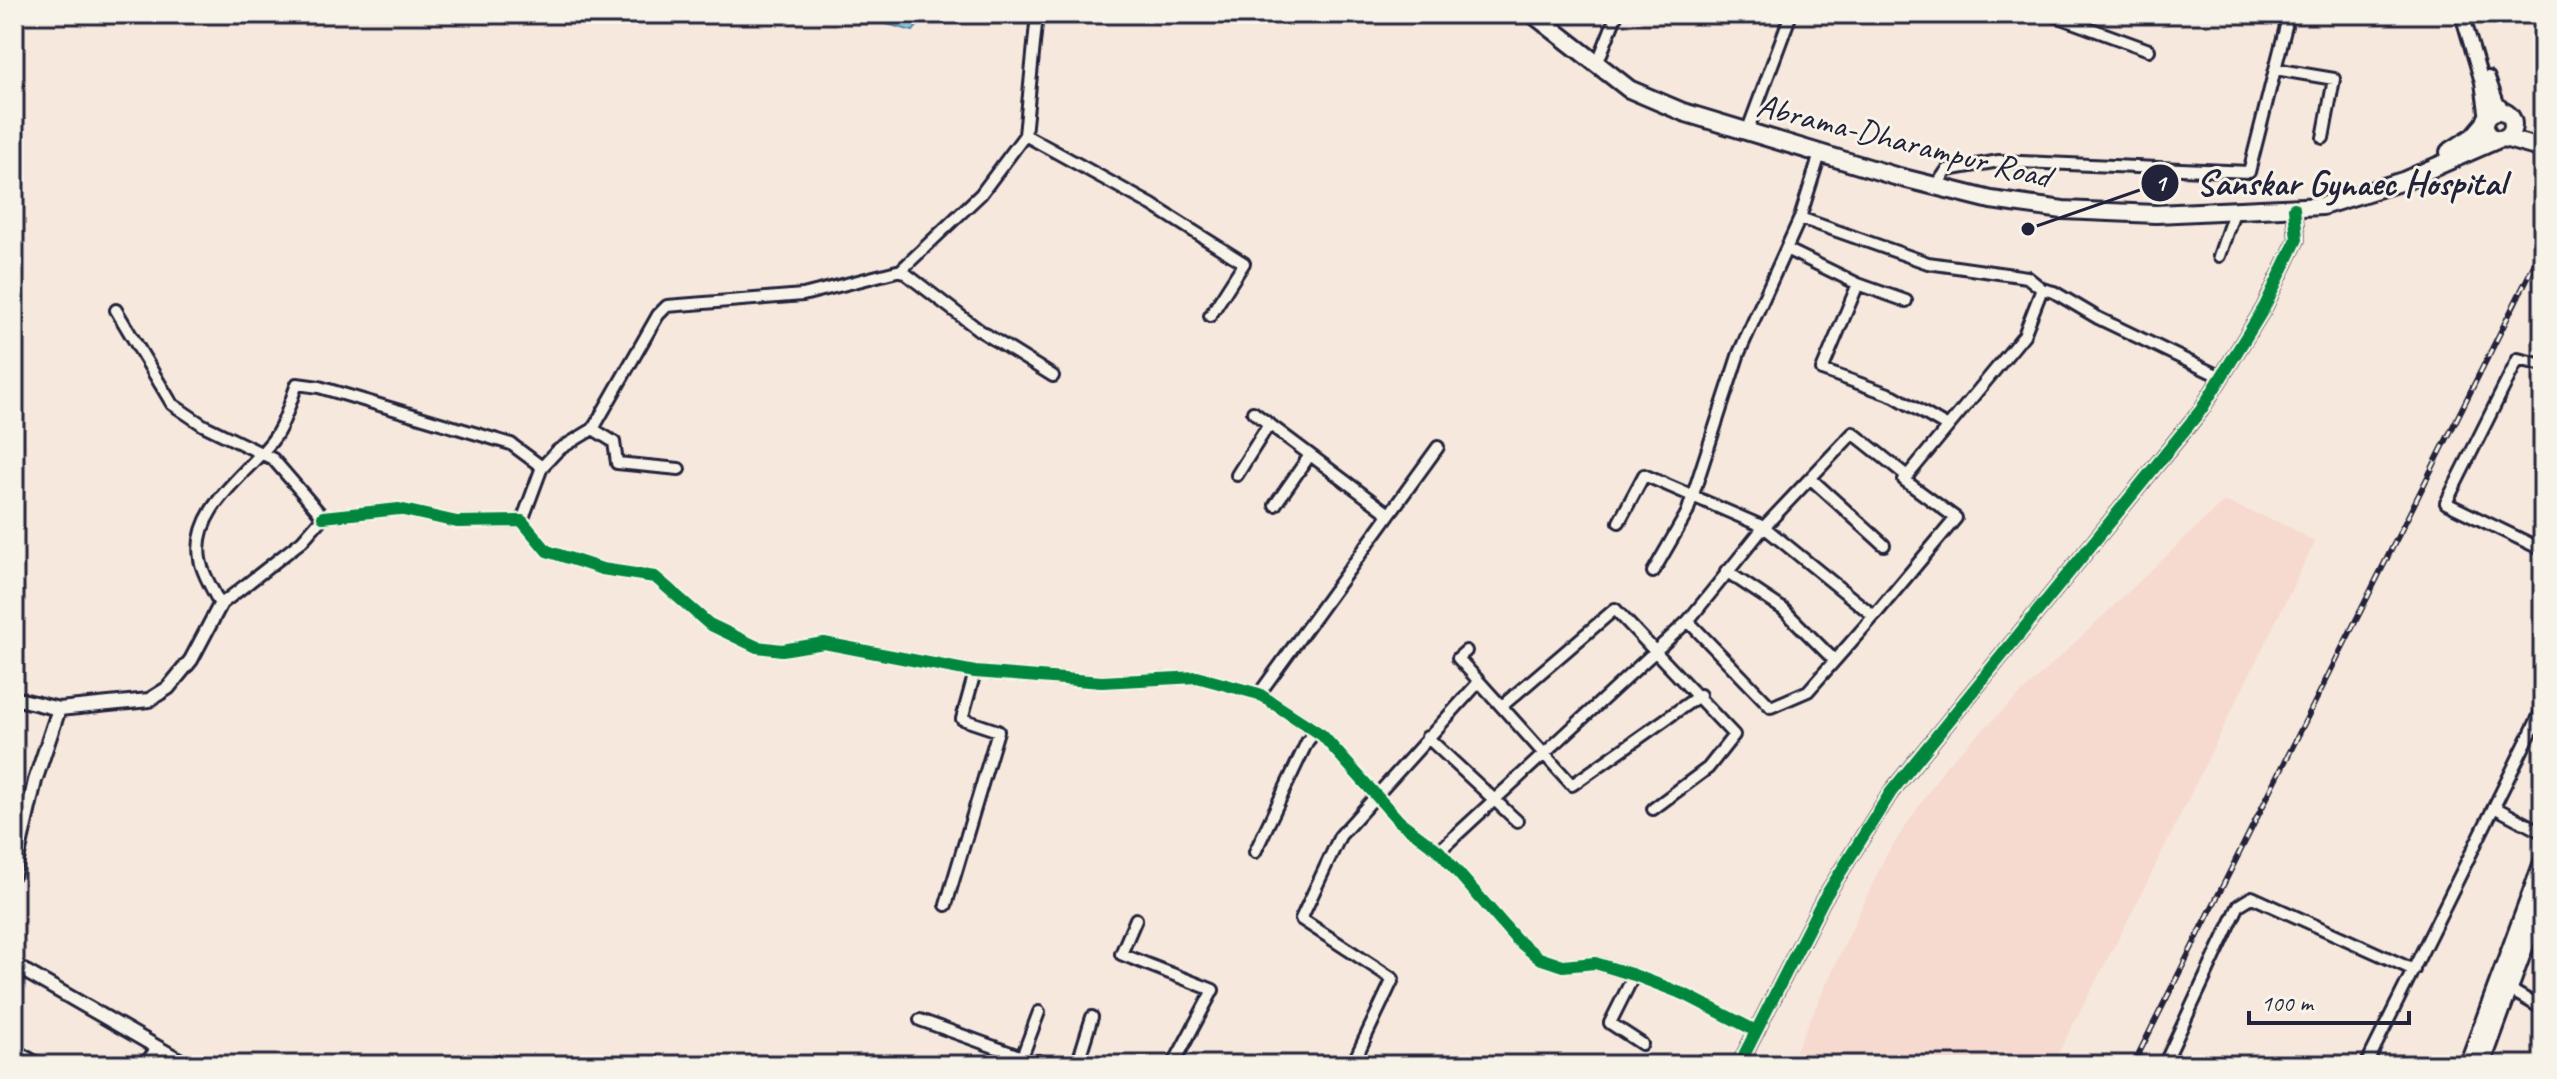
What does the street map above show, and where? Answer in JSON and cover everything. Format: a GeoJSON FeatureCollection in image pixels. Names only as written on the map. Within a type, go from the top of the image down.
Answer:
{"type":"FeatureCollection","features":[{"type":"Feature","properties":{"kind":"main road","name":"Abrama-Dharampur Road"},"geometry":{"type":"LineString","coordinates":[[1533,14],[1629,89],[1683,112],[1936,186],[1991,200],[2063,210],[2156,214],[2294,208]]}},
{"type":"Feature","properties":{"kind":"main road"},"geometry":{"type":"LineString","coordinates":[[2294,208],[2441,157],[2466,143],[2497,111],[2506,128],[2541,148]]}},
{"type":"Feature","properties":{"kind":"main road"},"geometry":{"type":"LineString","coordinates":[[2486,121],[2488,132],[2506,128]]}},
{"type":"Feature","properties":{"kind":"main road"},"geometry":{"type":"LineString","coordinates":[[2294,208],[2322,206],[2360,196],[2452,161],[2506,128]]}},
{"type":"Feature","properties":{"kind":"main road"},"geometry":{"type":"LineString","coordinates":[[2468,1065],[2543,862]]}},
{"type":"Feature","properties":{"kind":"main road"},"geometry":{"type":"LineString","coordinates":[[2481,1065],[2543,896]]}},
{"type":"Feature","properties":{"kind":"street"},"geometry":{"type":"LineString","coordinates":[[522,521],[542,467],[558,450],[593,429],[658,315],[667,306],[803,295],[901,270],[981,194],[1025,135],[1037,14]]}},
{"type":"Feature","properties":{"kind":"street"},"geometry":{"type":"LineString","coordinates":[[1597,64],[1617,14]]}},
{"type":"Feature","properties":{"kind":"street"},"geometry":{"type":"LineString","coordinates":[[1747,132],[1791,14]]}},
{"type":"Feature","properties":{"kind":"street"},"geometry":{"type":"LineString","coordinates":[[2050,14],[2149,50]]}},
{"type":"Feature","properties":{"kind":"street"},"geometry":{"type":"LineString","coordinates":[[1936,186],[1947,170],[1999,161],[2249,172],[2289,14]]}},
{"type":"Feature","properties":{"kind":"street"},"geometry":{"type":"LineString","coordinates":[[2465,14],[2482,82],[2486,121]]}},
{"type":"Feature","properties":{"kind":"street"},"geometry":{"type":"LineString","coordinates":[[2465,14],[2506,128]]}},
{"type":"Feature","properties":{"kind":"street"},"geometry":{"type":"LineString","coordinates":[[2275,69],[2334,79],[2323,138]]}},
{"type":"Feature","properties":{"kind":"street"},"geometry":{"type":"LineString","coordinates":[[1025,135],[1152,205],[1244,263],[1210,316]]}},
{"type":"Feature","properties":{"kind":"street"},"geometry":{"type":"LineString","coordinates":[[1653,572],[1687,513],[1739,353],[1800,218],[1820,154]]}},
{"type":"Feature","properties":{"kind":"street"},"geometry":{"type":"LineString","coordinates":[[1739,1065],[1823,900],[1891,792],[2201,410],[2264,308],[2297,239],[2294,208]]}},
{"type":"Feature","properties":{"kind":"street"},"geometry":{"type":"LineString","coordinates":[[2219,256],[2234,212]]}},
{"type":"Feature","properties":{"kind":"street"},"geometry":{"type":"LineString","coordinates":[[1800,218],[1928,263],[2027,277],[2042,289],[2221,377]]}},
{"type":"Feature","properties":{"kind":"street"},"geometry":{"type":"LineString","coordinates":[[1786,249],[1858,284],[1906,301]]}},
{"type":"Feature","properties":{"kind":"street"},"geometry":{"type":"LineString","coordinates":[[901,270],[979,330],[1053,376]]}},
{"type":"Feature","properties":{"kind":"street"},"geometry":{"type":"LineString","coordinates":[[1858,284],[1822,370],[1894,396],[1946,426]]}},
{"type":"Feature","properties":{"kind":"street"},"geometry":{"type":"LineString","coordinates":[[1688,621],[1771,707],[1808,691],[1956,518],[1904,480],[2024,335],[2042,289]]}},
{"type":"Feature","properties":{"kind":"street"},"geometry":{"type":"LineString","coordinates":[[116,310],[172,404],[273,459],[323,517]]}},
{"type":"Feature","properties":{"kind":"street"},"geometry":{"type":"LineString","coordinates":[[2543,365],[2518,359],[2446,503],[2543,550]]}},
{"type":"Feature","properties":{"kind":"street"},"geometry":{"type":"LineString","coordinates":[[220,605],[200,559],[205,517],[274,438],[297,384],[319,387],[511,444],[542,467]]}},
{"type":"Feature","properties":{"kind":"street"},"geometry":{"type":"LineString","coordinates":[[1253,412],[1389,514]]}},
{"type":"Feature","properties":{"kind":"street"},"geometry":{"type":"LineString","coordinates":[[1237,475],[1269,424]]}},
{"type":"Feature","properties":{"kind":"street"},"geometry":{"type":"LineString","coordinates":[[593,429],[614,442],[617,463],[679,469]]}},
{"type":"Feature","properties":{"kind":"street"},"geometry":{"type":"LineString","coordinates":[[1439,851],[1546,754],[1654,649],[1688,621],[1764,527],[1853,433],[1907,476]]}},
{"type":"Feature","properties":{"kind":"street"},"geometry":{"type":"LineString","coordinates":[[1259,694],[1438,447]]}},
{"type":"Feature","properties":{"kind":"street"},"geometry":{"type":"LineString","coordinates":[[1275,505],[1310,455]]}},
{"type":"Feature","properties":{"kind":"street"},"geometry":{"type":"LineString","coordinates":[[1619,522],[1644,475],[1764,527],[1874,616]]}},
{"type":"Feature","properties":{"kind":"street"},"geometry":{"type":"LineString","coordinates":[[1810,478],[1884,545]]}},
{"type":"Feature","properties":{"kind":"street"},"geometry":{"type":"LineString","coordinates":[[14,698],[59,709],[149,700],[168,688],[191,660],[220,605],[302,541],[323,517],[399,509],[457,522],[522,521]]}},
{"type":"Feature","properties":{"kind":"street"},"geometry":{"type":"LineString","coordinates":[[522,521],[547,551],[602,569],[655,577],[709,624],[757,647],[782,650],[824,643],[975,672],[1102,682],[1197,677],[1259,694],[1322,735],[1399,821],[1439,851],[1516,939],[1539,958],[1563,966],[1595,963],[1634,975],[1686,995],[1756,1031]]}},
{"type":"Feature","properties":{"kind":"street"},"geometry":{"type":"LineString","coordinates":[[1726,571],[1783,609],[1834,660]]}},
{"type":"Feature","properties":{"kind":"street"},"geometry":{"type":"LineString","coordinates":[[1502,706],[1615,609],[1700,695],[1734,735],[1708,768],[1653,809]]}},
{"type":"Feature","properties":{"kind":"street"},"geometry":{"type":"LineString","coordinates":[[1466,651],[1458,658],[1572,785],[1700,695]]}},
{"type":"Feature","properties":{"kind":"street"},"geometry":{"type":"LineString","coordinates":[[946,905],[998,731],[962,719],[975,672]]}},
{"type":"Feature","properties":{"kind":"street"},"geometry":{"type":"LineString","coordinates":[[1357,1055],[1393,979],[1301,919],[1340,836],[1478,683]]}},
{"type":"Feature","properties":{"kind":"street"},"geometry":{"type":"LineString","coordinates":[[2366,1065],[2543,708]]}},
{"type":"Feature","properties":{"kind":"street"},"geometry":{"type":"LineString","coordinates":[[14,873],[35,781],[59,709]]}},
{"type":"Feature","properties":{"kind":"street"},"geometry":{"type":"LineString","coordinates":[[1255,852],[1307,742],[1315,732]]}},
{"type":"Feature","properties":{"kind":"street"},"geometry":{"type":"LineString","coordinates":[[1427,737],[1517,821]]}},
{"type":"Feature","properties":{"kind":"street"},"geometry":{"type":"LineString","coordinates":[[2494,807],[2543,833]]}},
{"type":"Feature","properties":{"kind":"street"},"geometry":{"type":"LineString","coordinates":[[2164,1065],[2239,905],[2252,897],[2414,970]]}},
{"type":"Feature","properties":{"kind":"street"},"geometry":{"type":"LineString","coordinates":[[1136,919],[1121,954],[1213,990],[1173,1065]]}},
{"type":"Feature","properties":{"kind":"street"},"geometry":{"type":"LineString","coordinates":[[14,965],[188,1065]]}},
{"type":"Feature","properties":{"kind":"street"},"geometry":{"type":"LineString","coordinates":[[1634,975],[1610,1023],[1642,1044]]}},
{"type":"Feature","properties":{"kind":"street"},"geometry":{"type":"LineString","coordinates":[[2509,989],[2543,1009]]}},
{"type":"Feature","properties":{"kind":"street"},"geometry":{"type":"LineString","coordinates":[[920,1020],[1020,1061],[1039,1012]]}},
{"type":"Feature","properties":{"kind":"street"},"geometry":{"type":"LineString","coordinates":[[1077,1065],[1092,1017]]}},
{"type":"Feature","properties":{"kind":"street"},"geometry":{"type":"LineString","coordinates":[[144,1065],[158,1047]]}},
{"type":"Feature","properties":{"kind":"street"},"geometry":{"type":"LineString","coordinates":[[14,1050],[41,1065]]}},
{"type":"Feature","properties":{"kind":"street"},"geometry":{"type":"LineString","coordinates":[[1038,1061],[1051,1065]]}},
{"type":"Feature","properties":{"kind":"shaded area"},"geometry":{"type":"Polygon","coordinates":[[[2224,501],[2288,526],[2315,542],[2136,905],[2052,1065],[1789,1065],[1885,857],[1947,764],[2224,501]]]}},
{"type":"Feature","properties":{"kind":"water"},"geometry":{"type":"Polygon","coordinates":[[[850,14],[927,14],[913,31],[850,14]]]}},
{"type":"Feature","properties":{"kind":"railway"},"geometry":{"type":"LineString","coordinates":[[2133,1065],[2543,247]]}},
{"type":"Feature","properties":{"kind":"cycle path"},"geometry":{"type":"LineString","coordinates":[[1739,1065],[1823,900],[1891,792],[2201,410],[2264,308],[2297,239],[2294,208]]}},
{"type":"Feature","properties":{"kind":"cycle path"},"geometry":{"type":"LineString","coordinates":[[323,517],[399,509],[457,522],[522,521],[547,551],[602,569],[655,577],[709,624],[757,647],[782,650],[824,643],[975,672],[1102,682],[1197,677],[1259,694],[1322,735],[1399,821],[1439,851],[1516,939],[1539,958],[1563,966],[1595,963],[1634,975],[1686,995],[1756,1031]]}},
{"type":"Feature","properties":{"kind":"place","name":"Sanskar Gynaec Hospital"},"geometry":{"type":"Point","coordinates":[2028,229]}}]}
